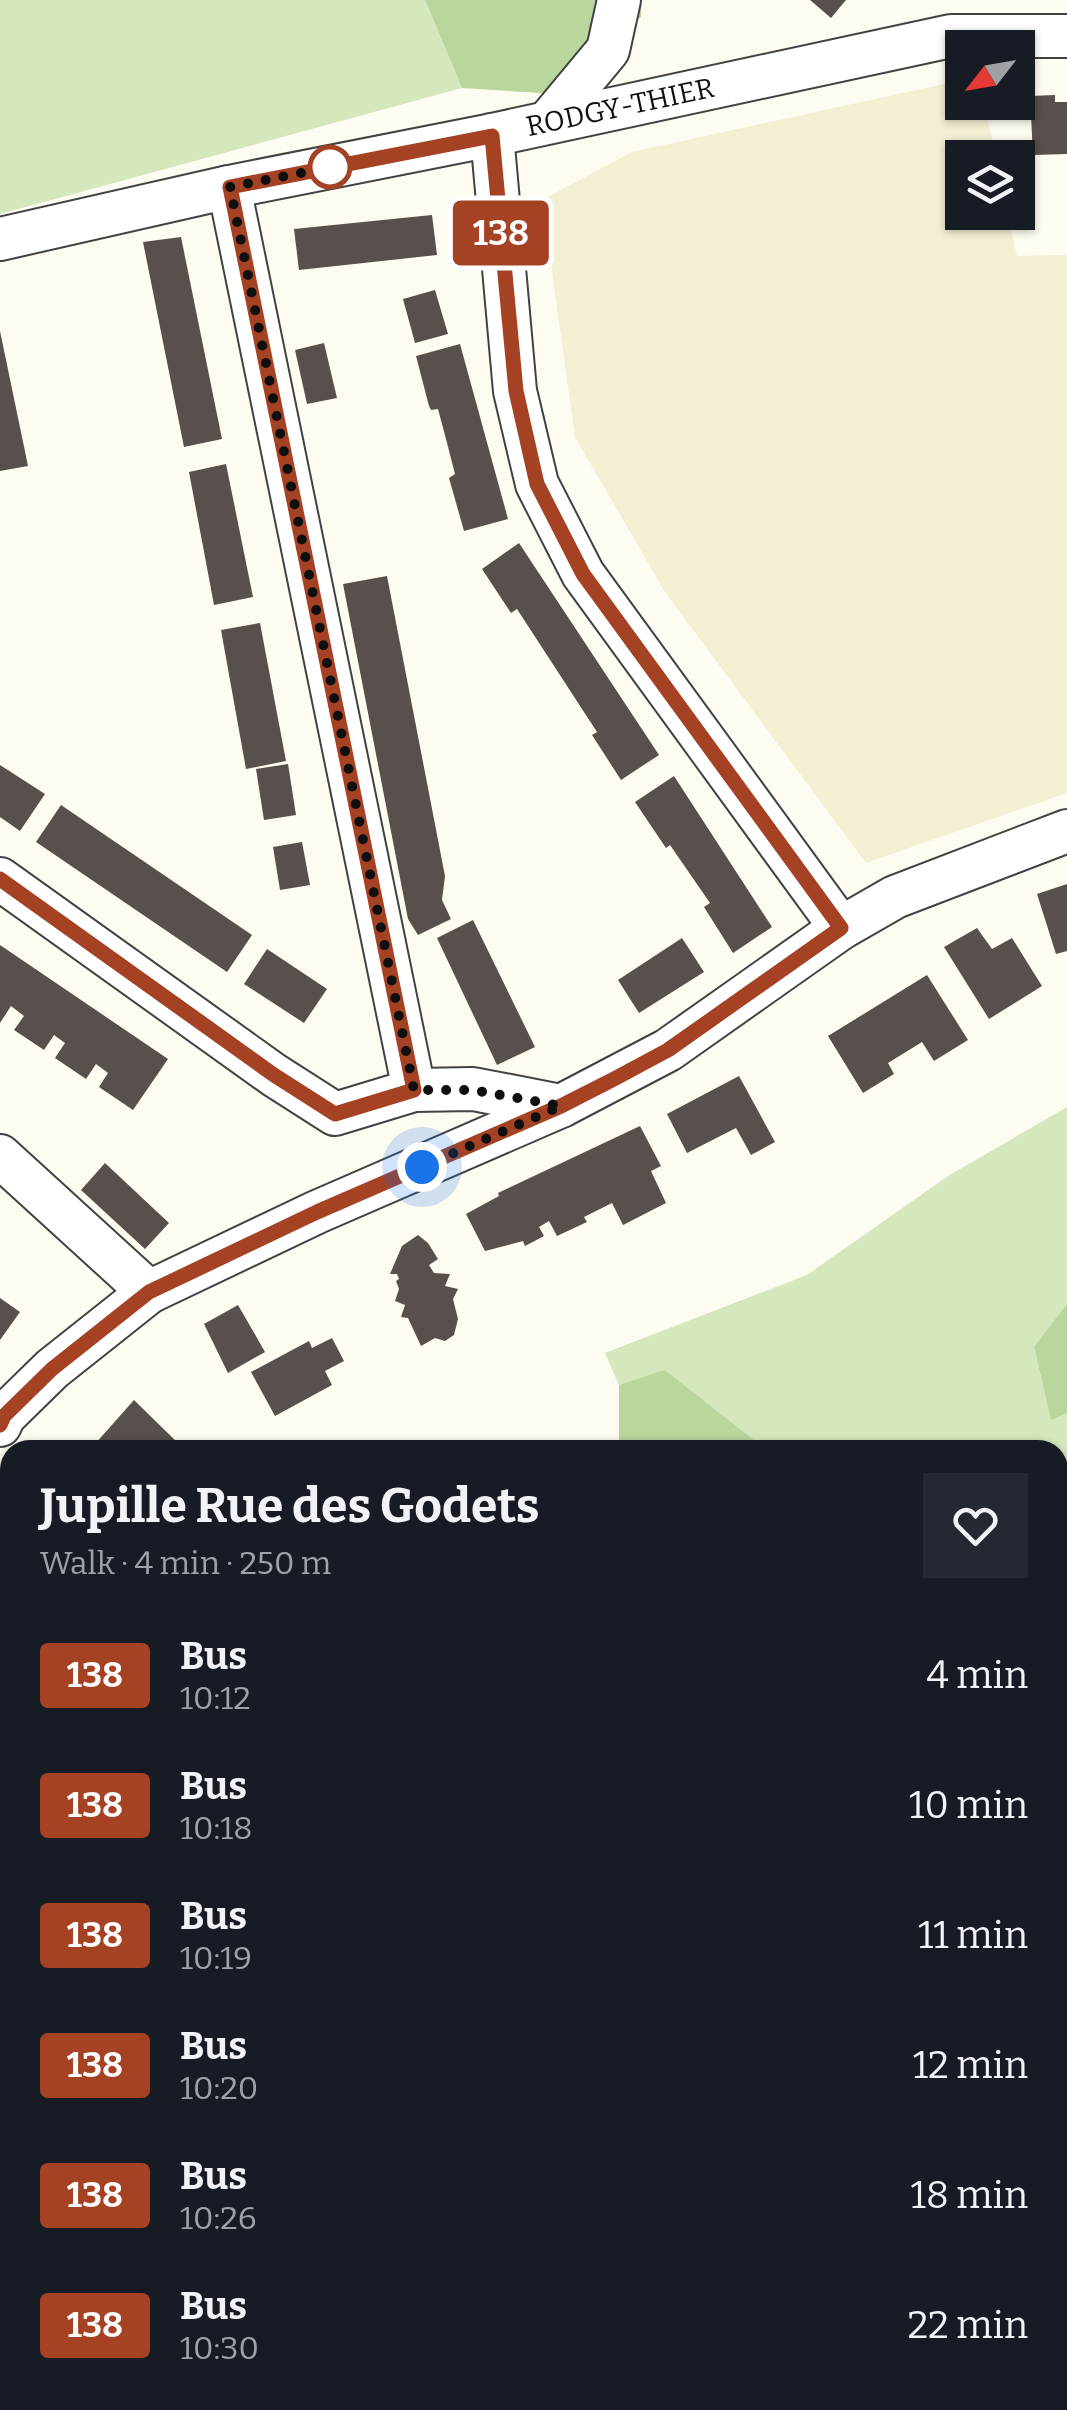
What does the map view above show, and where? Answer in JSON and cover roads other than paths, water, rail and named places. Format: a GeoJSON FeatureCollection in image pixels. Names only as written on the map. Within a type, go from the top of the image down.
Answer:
{"type":"FeatureCollection","features":[{"type":"Feature","properties":{"kind":"street"},"geometry":{"type":"LineString","coordinates":[[550,121],[608,50],[618,0]]}},
{"type":"Feature","properties":{"kind":"street","name":"RODGY-THIER"},"geometry":{"type":"LineString","coordinates":[[0,239],[951,36],[1067,36]]}},
{"type":"Feature","properties":{"kind":"street"},"geometry":{"type":"LineString","coordinates":[[492,136],[516,391],[537,484],[583,574],[841,928]]}},
{"type":"Feature","properties":{"kind":"street"},"geometry":{"type":"LineString","coordinates":[[230,187],[414,1090]]}},
{"type":"Feature","properties":{"kind":"street"},"geometry":{"type":"LineString","coordinates":[[2,1418],[52,1369],[149,1292],[317,1212],[561,1106],[668,1050],[841,928],[895,897],[1067,831]]}},
{"type":"Feature","properties":{"kind":"street"},"geometry":{"type":"LineString","coordinates":[[0,879],[274,1075],[335,1114],[414,1090],[473,1090],[561,1106]]}},
{"type":"Feature","properties":{"kind":"street"},"geometry":{"type":"LineString","coordinates":[[0,1156],[149,1292]]}}]}
